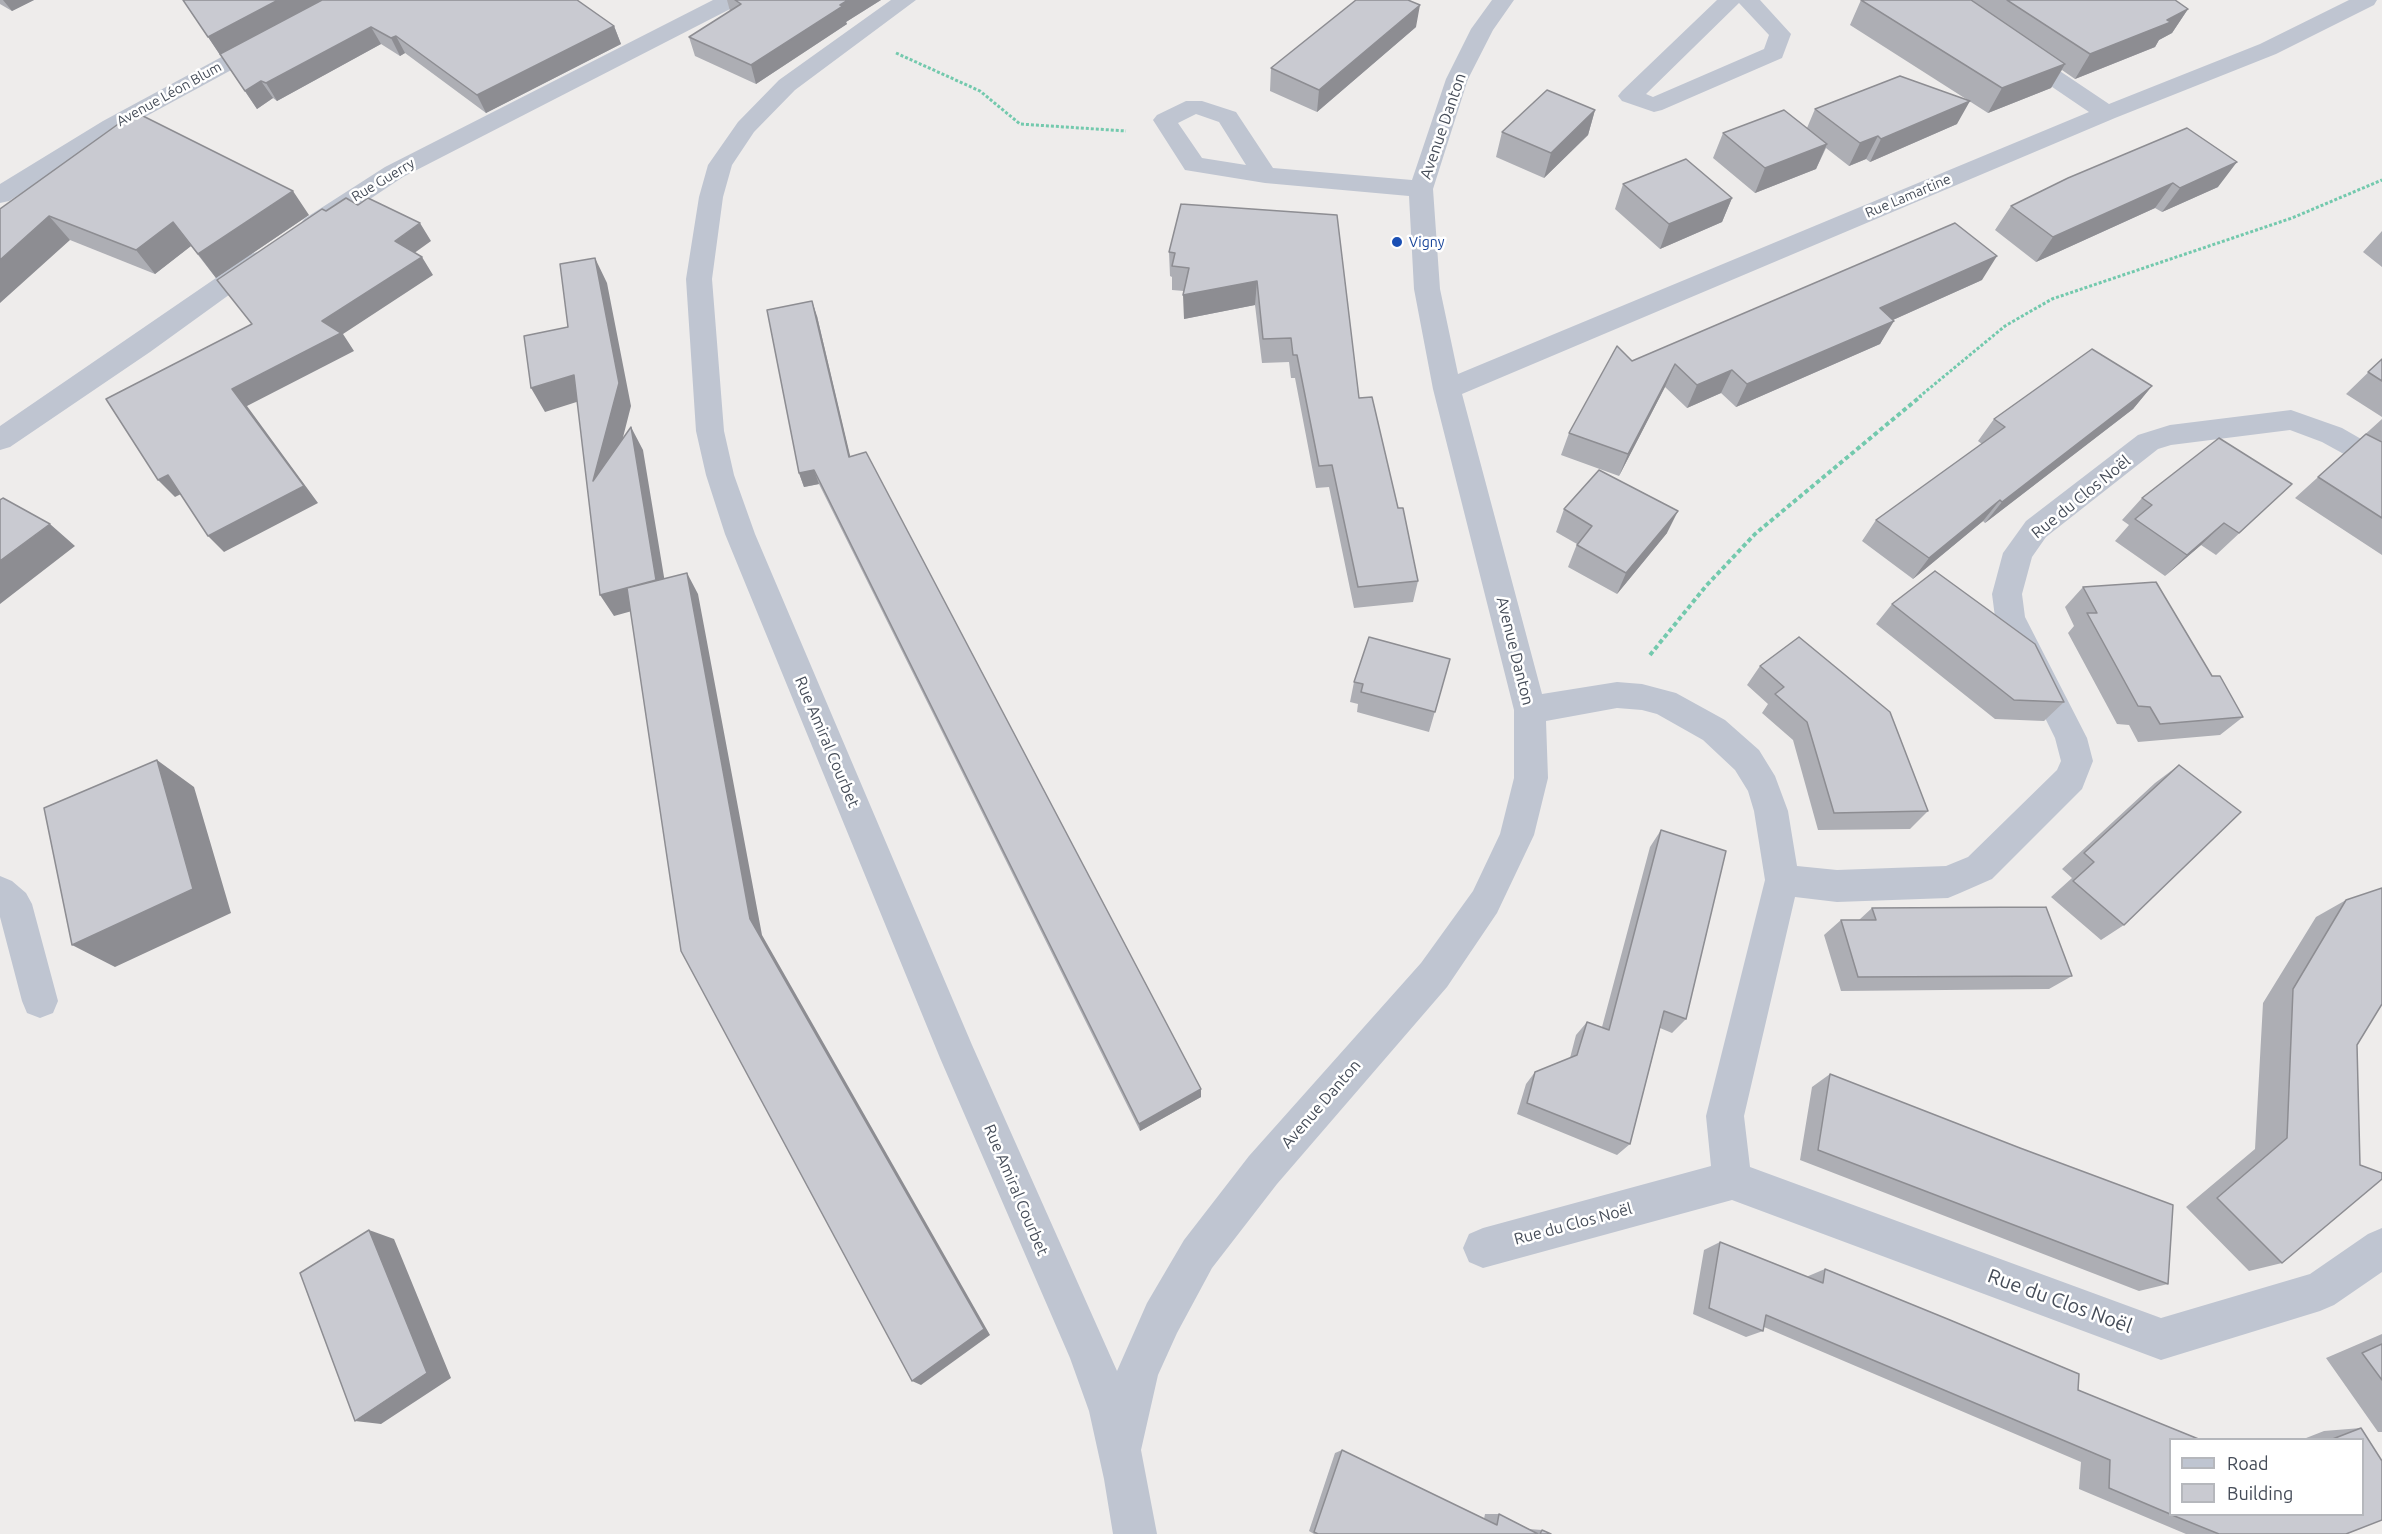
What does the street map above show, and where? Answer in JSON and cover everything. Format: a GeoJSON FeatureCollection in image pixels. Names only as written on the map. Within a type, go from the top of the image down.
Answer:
{"type":"FeatureCollection","features":[{"type":"Feature","properties":{"kind":"street","name":"Avenue Léon Blum"},"geometry":{"type":"LineString","coordinates":[[0,195],[111,126],[343,0]]}},
{"type":"Feature","properties":{"kind":"street","name":"Rue Guerry"},"geometry":{"type":"LineString","coordinates":[[0,440],[394,171],[730,0]]}},
{"type":"Feature","properties":{"kind":"street","name":"Rue Amiral Courbet"},"geometry":{"type":"LineString","coordinates":[[905,0],[854,34],[787,85],[746,127],[720,165],[711,197],[699,279],[710,431],[720,475],[740,534],[959,1058],[1090,1356],[1110,1411],[1135,1534]]}},
{"type":"Feature","properties":{"kind":"street","name":"Avenue Danton"},"geometry":{"type":"LineString","coordinates":[[1120,1453],[1137,1373],[1162,1318],[1198,1254],[1263,1170],[1434,975],[1485,902],[1517,835],[1531,778],[1530,710],[1448,389],[1427,289],[1421,189],[1457,79],[1482,29],[1503,0]]}},
{"type":"Feature","properties":{"kind":"street"},"geometry":{"type":"LineString","coordinates":[[1730,0],[1630,96],[1654,105],[1774,53],[1780,34],[1748,0]]}},
{"type":"Feature","properties":{"kind":"street","name":"Rue Lamartine"},"geometry":{"type":"LineString","coordinates":[[1448,389],[2107,113],[2268,49],[2366,0]]}},
{"type":"Feature","properties":{"kind":"street"},"geometry":{"type":"LineString","coordinates":[[1997,40],[2107,113]]}},
{"type":"Feature","properties":{"kind":"street"},"geometry":{"type":"LineString","coordinates":[[1265,175],[1228,117],[1194,106],[1165,120],[1194,165],[1265,175],[1421,189]]}},
{"type":"Feature","properties":{"kind":"street","name":"Rue du Clos Noël"},"geometry":{"type":"LineString","coordinates":[[1782,880],[1837,886],[1948,882],[1964,877],[1980,868],[2070,779],[2077,761],[2071,738],[2010,616],[2007,594],[2018,553],[2036,529],[2148,442],[2170,435],[2291,420],[2332,435],[2382,464]]}},
{"type":"Feature","properties":{"kind":"street"},"geometry":{"type":"LineString","coordinates":[[1530,710],[1617,695],[1642,697],[1665,703],[1714,730],[1747,760],[1763,786],[1771,810],[1782,880],[1725,1116],[1732,1180]]}},
{"type":"Feature","properties":{"kind":"street"},"geometry":{"type":"LineString","coordinates":[[0,891],[14,904],[40,1001]]}},
{"type":"Feature","properties":{"kind":"street","name":"Rue du Clos Noël"},"geometry":{"type":"LineString","coordinates":[[1483,1248],[1732,1180],[2161,1339],[2320,1291],[2382,1248]]}},
{"type":"Feature","properties":{"kind":"path"},"geometry":{"type":"LineString","coordinates":[[854,34],[980,91],[1020,124],[1175,135]]}},
{"type":"Feature","properties":{"kind":"path"},"geometry":{"type":"LineString","coordinates":[[1617,695],[1706,586],[1755,534],[2005,326],[2052,299],[2292,218],[2382,180]]}},
{"type":"Feature","properties":{"kind":"building"},"geometry":{"type":"Polygon","coordinates":[[[183,0],[278,0],[208,37],[183,0]]]}},
{"type":"Feature","properties":{"kind":"building"},"geometry":{"type":"Polygon","coordinates":[[[322,0],[577,0],[614,26],[477,95],[396,36],[391,38],[371,27],[266,83],[261,81],[245,91],[220,54],[322,0]]]}},
{"type":"Feature","properties":{"kind":"building"},"geometry":{"type":"Polygon","coordinates":[[[735,0],[848,0],[840,5],[843,6],[751,65],[689,37],[741,4],[735,0]]]}},
{"type":"Feature","properties":{"kind":"building"},"geometry":{"type":"Polygon","coordinates":[[[1356,0],[1408,0],[1420,5],[1319,90],[1271,68],[1356,0]]]}},
{"type":"Feature","properties":{"kind":"building"},"geometry":{"type":"Polygon","coordinates":[[[1861,0],[1971,0],[2065,64],[2002,88],[1861,0]]]}},
{"type":"Feature","properties":{"kind":"building"},"geometry":{"type":"Polygon","coordinates":[[[2007,0],[2175,0],[2188,9],[2167,20],[2171,22],[2090,54],[2007,0]]]}},
{"type":"Feature","properties":{"kind":"building"},"geometry":{"type":"Polygon","coordinates":[[[1900,76],[1970,101],[1881,139],[1878,136],[1860,143],[1815,109],[1900,76]]]}},
{"type":"Feature","properties":{"kind":"building"},"geometry":{"type":"Polygon","coordinates":[[[1547,90],[1595,110],[1551,153],[1502,132],[1547,90]]]}},
{"type":"Feature","properties":{"kind":"building"},"geometry":{"type":"Polygon","coordinates":[[[1784,110],[1827,144],[1765,168],[1723,133],[1784,110]]]}},
{"type":"Feature","properties":{"kind":"building"},"geometry":{"type":"Polygon","coordinates":[[[135,112],[293,191],[198,254],[173,222],[136,250],[49,216],[0,260],[0,209],[135,112]]]}},
{"type":"Feature","properties":{"kind":"building"},"geometry":{"type":"Polygon","coordinates":[[[2187,128],[2237,162],[2180,188],[2173,183],[2053,237],[2011,206],[2068,178],[2187,128]]]}},
{"type":"Feature","properties":{"kind":"building"},"geometry":{"type":"Polygon","coordinates":[[[1686,159],[1732,198],[1669,224],[1623,184],[1686,159]]]}},
{"type":"Feature","properties":{"kind":"building"},"geometry":{"type":"Polygon","coordinates":[[[346,198],[358,205],[368,198],[420,223],[395,241],[422,257],[322,321],[341,333],[232,389],[304,486],[208,536],[168,475],[158,480],[106,399],[252,324],[217,280],[322,209],[326,211],[346,198]]]}},
{"type":"Feature","properties":{"kind":"building"},"geometry":{"type":"Polygon","coordinates":[[[1181,204],[1337,215],[1359,398],[1372,397],[1398,508],[1403,508],[1418,581],[1358,587],[1332,465],[1319,466],[1297,355],[1293,355],[1291,338],[1263,339],[1257,281],[1183,295],[1189,268],[1172,266],[1175,253],[1169,252],[1181,204]]]}},
{"type":"Feature","properties":{"kind":"building"},"geometry":{"type":"Polygon","coordinates":[[[1955,223],[1997,256],[1880,308],[1894,321],[1747,384],[1732,370],[1697,385],[1675,364],[1628,454],[1569,433],[1617,346],[1632,361],[1955,223]]]}},
{"type":"Feature","properties":{"kind":"building"},"geometry":{"type":"Polygon","coordinates":[[[595,258],[619,383],[593,481],[631,427],[656,580],[600,595],[574,375],[531,388],[524,336],[568,327],[560,264],[595,258]]]}},
{"type":"Feature","properties":{"kind":"building"},"geometry":{"type":"Polygon","coordinates":[[[812,301],[849,457],[866,452],[1201,1089],[1139,1124],[814,470],[799,473],[767,310],[812,301]]]}},
{"type":"Feature","properties":{"kind":"building"},"geometry":{"type":"Polygon","coordinates":[[[2092,349],[2152,386],[2002,502],[2000,500],[1929,558],[1876,520],[2005,427],[1994,419],[2092,349]]]}},
{"type":"Feature","properties":{"kind":"building"},"geometry":{"type":"Polygon","coordinates":[[[2382,359],[2382,381],[2368,372],[2382,359]]]}},
{"type":"Feature","properties":{"kind":"building"},"geometry":{"type":"Polygon","coordinates":[[[2366,434],[2382,442],[2382,518],[2318,477],[2366,434]]]}},
{"type":"Feature","properties":{"kind":"building"},"geometry":{"type":"Polygon","coordinates":[[[2219,438],[2292,484],[2239,533],[2224,523],[2187,555],[2135,519],[2152,505],[2142,498],[2219,438]]]}},
{"type":"Feature","properties":{"kind":"building"},"geometry":{"type":"Polygon","coordinates":[[[1599,470],[1678,511],[1626,573],[1577,545],[1592,526],[1564,509],[1599,470]]]}},
{"type":"Feature","properties":{"kind":"building"},"geometry":{"type":"Polygon","coordinates":[[[3,498],[50,524],[0,561],[0,500],[3,498]]]}},
{"type":"Feature","properties":{"kind":"building"},"geometry":{"type":"Polygon","coordinates":[[[1935,571],[2035,644],[2064,702],[2014,700],[1892,604],[1935,571]]]}},
{"type":"Feature","properties":{"kind":"building"},"geometry":{"type":"Polygon","coordinates":[[[687,573],[750,919],[984,1329],[912,1381],[681,951],[627,588],[687,573]]]}},
{"type":"Feature","properties":{"kind":"building"},"geometry":{"type":"Polygon","coordinates":[[[2156,582],[2212,676],[2220,676],[2243,717],[2160,724],[2150,707],[2138,706],[2087,613],[2097,613],[2083,587],[2156,582]]]}},
{"type":"Feature","properties":{"kind":"building"},"geometry":{"type":"Polygon","coordinates":[[[1369,637],[1450,659],[1435,712],[1361,692],[1363,684],[1354,682],[1369,637]]]}},
{"type":"Feature","properties":{"kind":"building"},"geometry":{"type":"Polygon","coordinates":[[[1799,637],[1890,712],[1928,811],[1834,813],[1807,722],[1775,694],[1784,687],[1760,666],[1799,637]]]}},
{"type":"Feature","properties":{"kind":"building"},"geometry":{"type":"Polygon","coordinates":[[[157,760],[193,889],[72,945],[44,808],[157,760]]]}},
{"type":"Feature","properties":{"kind":"building"},"geometry":{"type":"Polygon","coordinates":[[[2179,765],[2241,812],[2124,925],[2073,881],[2094,862],[2084,853],[2179,765]]]}},
{"type":"Feature","properties":{"kind":"building"},"geometry":{"type":"Polygon","coordinates":[[[1661,830],[1726,851],[1686,1019],[1664,1011],[1630,1144],[1527,1103],[1535,1072],[1577,1055],[1587,1022],[1609,1030],[1661,830]]]}},
{"type":"Feature","properties":{"kind":"building"},"geometry":{"type":"Polygon","coordinates":[[[2382,888],[2382,1004],[2357,1045],[2360,1165],[2382,1173],[2382,1179],[2282,1263],[2217,1198],[2287,1138],[2293,989],[2346,900],[2382,888]]]}},
{"type":"Feature","properties":{"kind":"building"},"geometry":{"type":"Polygon","coordinates":[[[2046,907],[2072,976],[1858,977],[1841,920],[1876,920],[1872,908],[2046,907]]]}},
{"type":"Feature","properties":{"kind":"building"},"geometry":{"type":"Polygon","coordinates":[[[1830,1074],[2173,1205],[2168,1284],[1818,1150],[1830,1074]]]}},
{"type":"Feature","properties":{"kind":"building"},"geometry":{"type":"Polygon","coordinates":[[[369,1230],[427,1373],[355,1421],[300,1273],[369,1230]]]}},
{"type":"Feature","properties":{"kind":"building"},"geometry":{"type":"Polygon","coordinates":[[[1720,1242],[1823,1283],[1825,1269],[2079,1374],[2078,1390],[2196,1438],[2169,1438],[2169,1514],[2109,1488],[2110,1460],[1766,1315],[1763,1331],[1709,1308],[1720,1242]]]}},
{"type":"Feature","properties":{"kind":"building"},"geometry":{"type":"Polygon","coordinates":[[[2382,1344],[2382,1380],[2362,1353],[2382,1344]]]}},
{"type":"Feature","properties":{"kind":"building"},"geometry":{"type":"Polygon","coordinates":[[[2361,1428],[2382,1461],[2382,1520],[2346,1534],[2219,1534],[2174,1516],[2364,1516],[2364,1438],[2335,1438],[2361,1428]]]}},
{"type":"Feature","properties":{"kind":"building"},"geometry":{"type":"Polygon","coordinates":[[[1342,1450],[1497,1525],[1499,1514],[1538,1534],[1318,1534],[1314,1532],[1342,1450]]]}},
{"type":"Feature","properties":{"kind":"place","name":"Vigny"},"geometry":{"type":"Point","coordinates":[1397,242]}}]}
